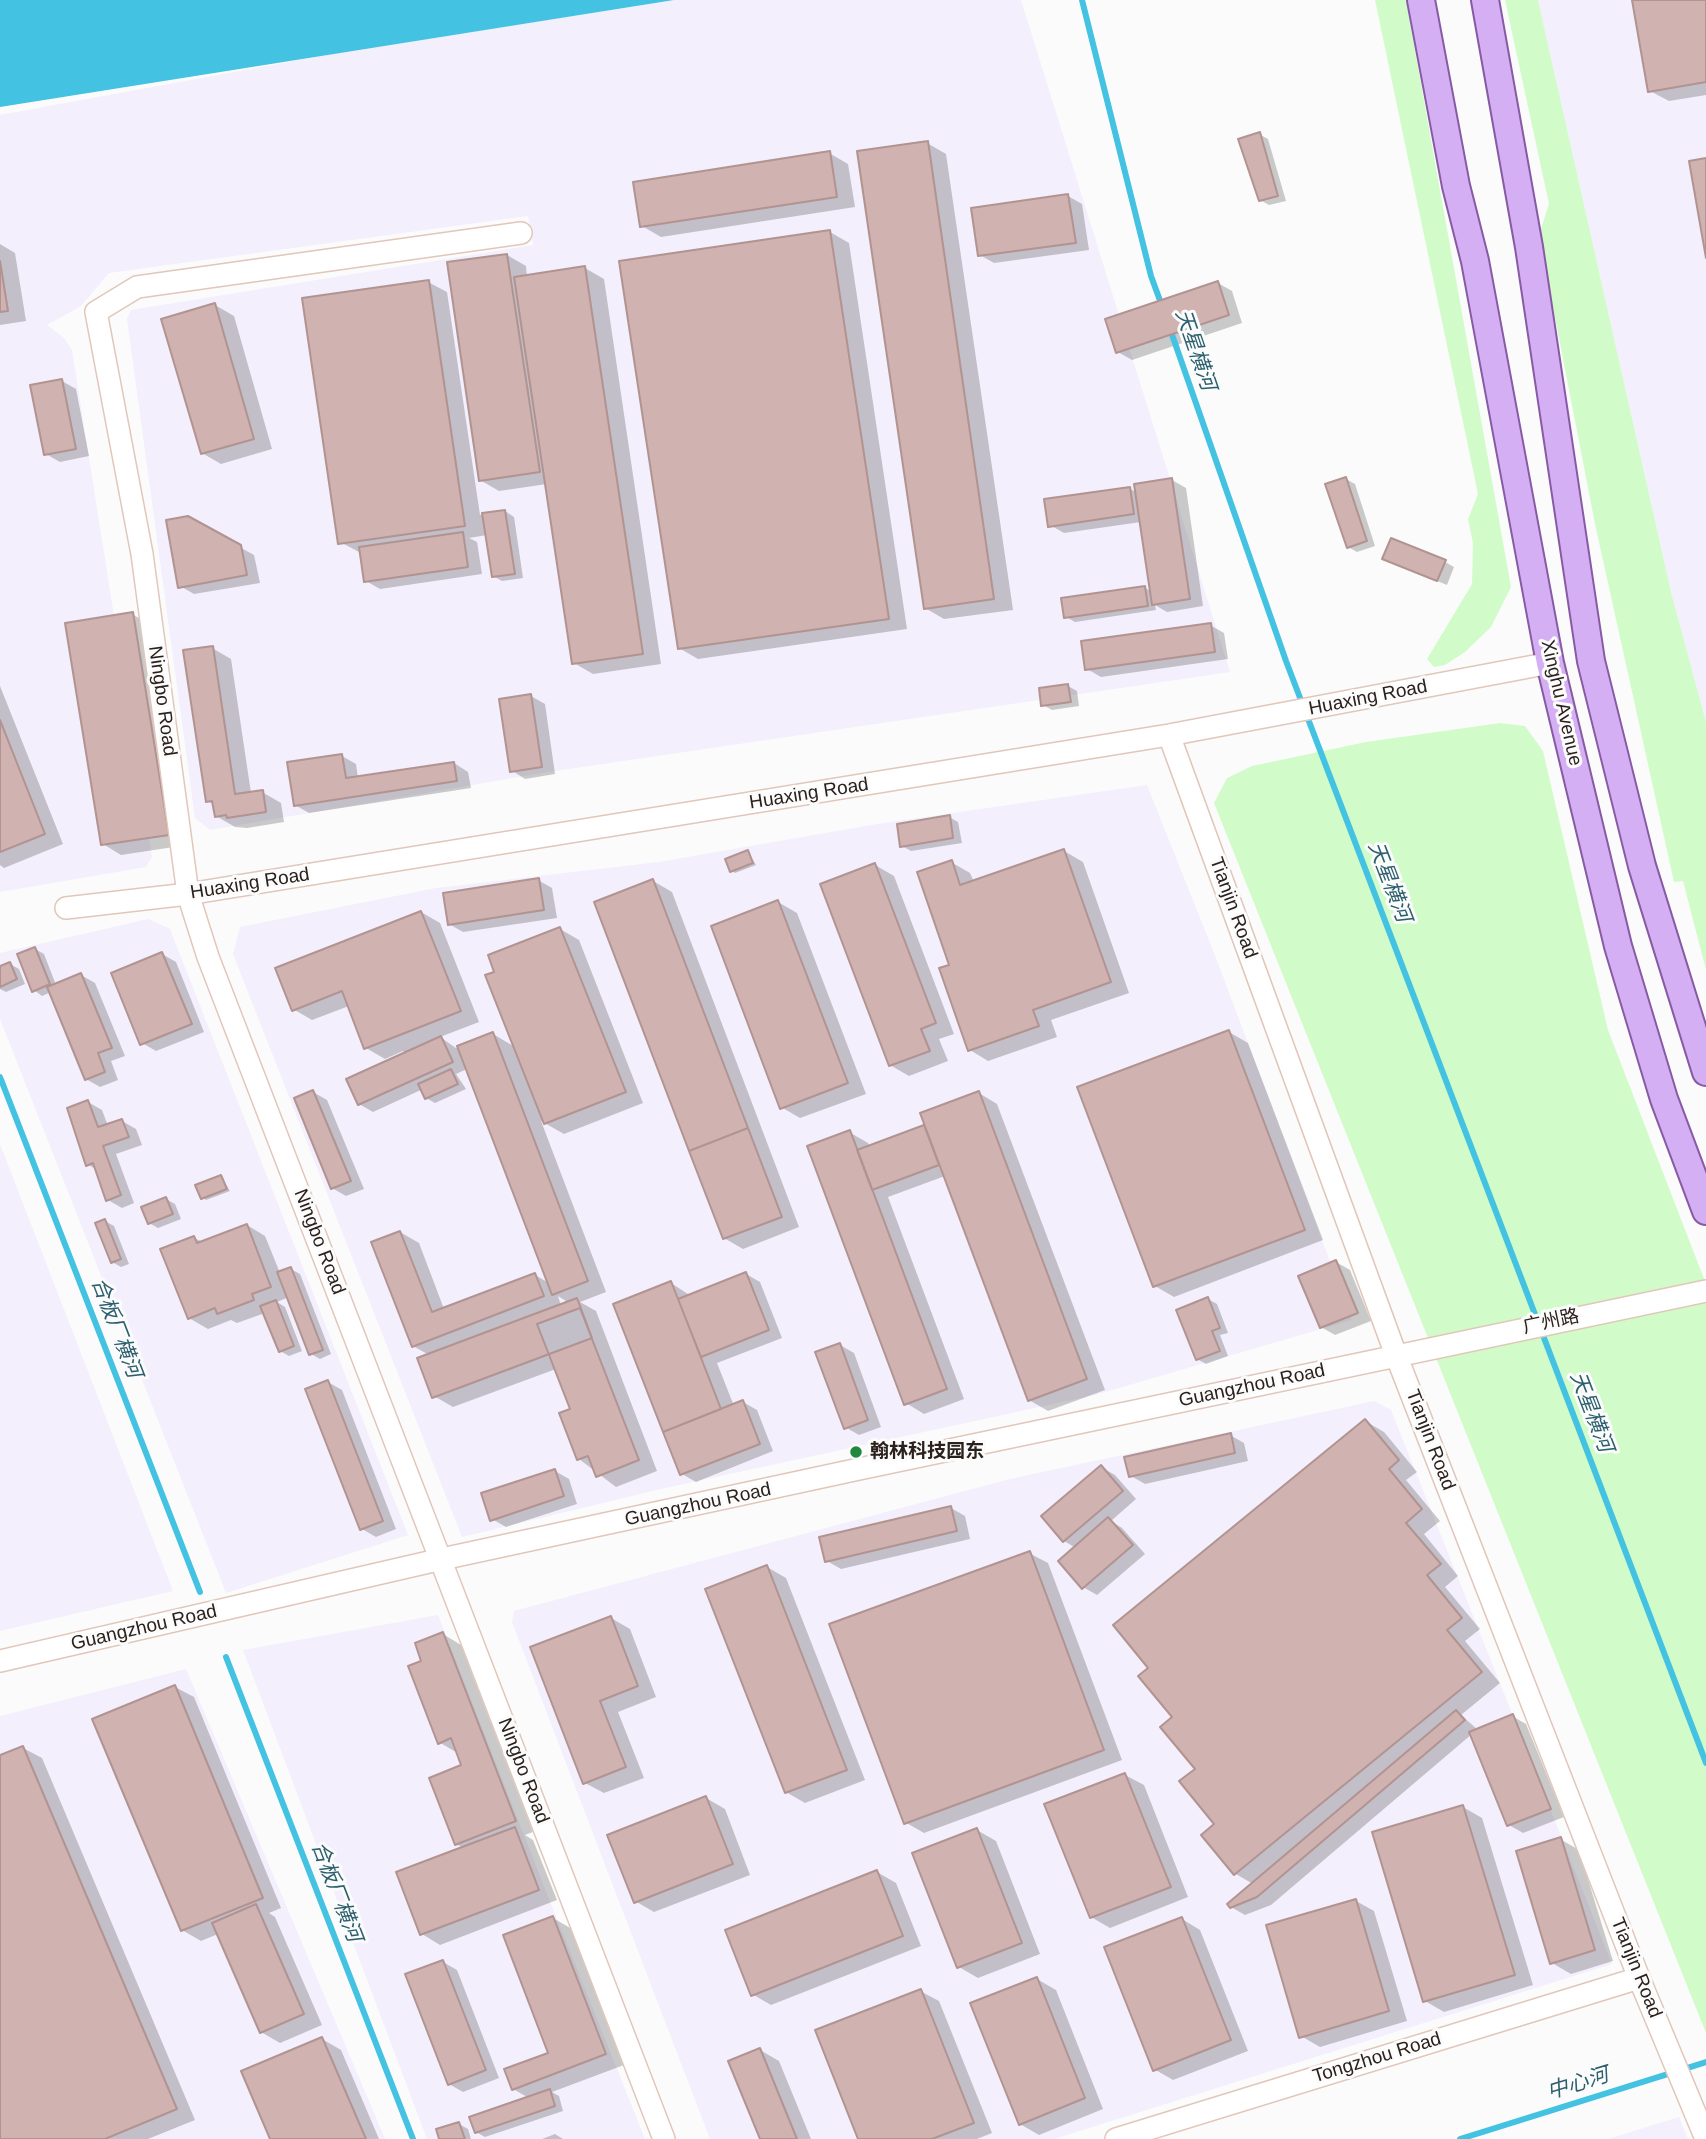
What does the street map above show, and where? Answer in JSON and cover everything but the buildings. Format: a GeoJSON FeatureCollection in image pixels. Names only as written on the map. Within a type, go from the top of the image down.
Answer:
{"type":"FeatureCollection","features":[{"type":"Feature","properties":{"kind":"main road","name":"Xinghu Avenue"},"geometry":{"type":"LineString","coordinates":[[1421,0],[1456,186],[1475,261],[1550,663],[1618,946],[1664,1099],[1706,1210]]}},
{"type":"Feature","properties":{"kind":"main road","name":"Xinghu Avenue"},"geometry":{"type":"LineString","coordinates":[[1485,0],[1516,172],[1591,661],[1642,866],[1706,1072]]}},
{"type":"Feature","properties":{"kind":"street","name":"Ningbo Road"},"geometry":{"type":"LineString","coordinates":[[521,233],[136,287],[96,312],[142,554],[188,894],[208,957],[664,2139]]}},
{"type":"Feature","properties":{"kind":"street","name":"Huaxing Road"},"geometry":{"type":"LineString","coordinates":[[66,908],[188,894],[1168,735],[1550,663]]}},
{"type":"Feature","properties":{"kind":"street","name":"Tianjin Road"},"geometry":{"type":"LineString","coordinates":[[1168,735],[1396,1355],[1639,1978],[1706,2139]]}},
{"type":"Feature","properties":{"kind":"street","name":"广州路"},"geometry":{"type":"LineString","coordinates":[[1396,1355],[1706,1291]]}},
{"type":"Feature","properties":{"kind":"street","name":"Guangzhou Road"},"geometry":{"type":"LineString","coordinates":[[0,1661],[442,1559],[1396,1355]]}},
{"type":"Feature","properties":{"kind":"street","name":"Tongzhou Road"},"geometry":{"type":"LineString","coordinates":[[1116,2139],[1160,2133],[1639,1978]]}},
{"type":"Feature","properties":{"kind":"shaded area"},"geometry":{"type":"Polygon","coordinates":[[[674,0],[1021,0],[1230,672],[548,772],[210,830],[195,818],[127,319],[131,310],[533,245],[528,216],[109,273],[81,306],[47,325],[63,337],[72,350],[152,857],[146,867],[0,892],[0,115],[332,54],[674,0]]]}},
{"type":"Feature","properties":{"kind":"shaded area"},"geometry":{"type":"Polygon","coordinates":[[[1538,0],[1706,0],[1706,722],[1671,592],[1538,0]]]}},
{"type":"Feature","properties":{"kind":"shaded area"},"geometry":{"type":"Polygon","coordinates":[[[1147,785],[1216,958],[1352,1320],[1095,1395],[665,1488],[462,1537],[233,954],[240,927],[436,888],[659,862],[877,824],[1147,785]]]}},
{"type":"Feature","properties":{"kind":"shaded area"},"geometry":{"type":"Polygon","coordinates":[[[148,919],[170,929],[408,1535],[226,1593],[0,1019],[0,953],[148,919]]]}},
{"type":"Feature","properties":{"kind":"shaded area"},"geometry":{"type":"Polygon","coordinates":[[[0,1144],[173,1591],[0,1631],[0,1144]]]}},
{"type":"Feature","properties":{"kind":"shaded area"},"geometry":{"type":"Polygon","coordinates":[[[1374,1401],[1391,1410],[1612,1964],[1054,2139],[710,2139],[512,1622],[514,1611],[1010,1479],[1374,1401]]]}},
{"type":"Feature","properties":{"kind":"shaded area"},"geometry":{"type":"Polygon","coordinates":[[[438,1615],[645,2139],[427,2139],[243,1650],[438,1615]]]}},
{"type":"Feature","properties":{"kind":"shaded area"},"geometry":{"type":"Polygon","coordinates":[[[186,1669],[385,2139],[0,2139],[0,1716],[186,1669]]]}},
{"type":"Feature","properties":{"kind":"shaded area"},"geometry":{"type":"Polygon","coordinates":[[[1679,2117],[1688,2139],[1608,2139],[1679,2117]]]}},
{"type":"Feature","properties":{"kind":"green space"},"geometry":{"type":"Polygon","coordinates":[[[1375,0],[1406,0],[1511,587],[1491,627],[1465,652],[1445,665],[1434,667],[1427,659],[1472,584],[1473,543],[1468,519],[1478,494],[1375,0]]]}},
{"type":"Feature","properties":{"kind":"green space"},"geometry":{"type":"Polygon","coordinates":[[[1505,0],[1538,0],[1671,592],[1706,722],[1706,970],[1683,881],[1674,882],[1595,524],[1539,235],[1549,204],[1505,0]]]}},
{"type":"Feature","properties":{"kind":"green space"},"geometry":{"type":"Polygon","coordinates":[[[1500,723],[1525,726],[1543,751],[1608,1030],[1706,1284],[1706,2033],[1214,803],[1227,778],[1252,766],[1366,742],[1500,723]]]}},
{"type":"Feature","properties":{"kind":"water"},"geometry":{"type":"Polygon","coordinates":[[[0,0],[674,0],[0,107],[0,0]]]}},
{"type":"Feature","properties":{"kind":"waterway","name":"天星横河"},"geometry":{"type":"LineString","coordinates":[[1082,0],[1151,276],[1162,306]]}},
{"type":"Feature","properties":{"kind":"waterway","name":"天星横河"},"geometry":{"type":"LineString","coordinates":[[1169,326],[1286,661],[1706,1763]]}},
{"type":"Feature","properties":{"kind":"waterway","name":"合板厂横河"},"geometry":{"type":"LineString","coordinates":[[0,1077],[200,1592]]}},
{"type":"Feature","properties":{"kind":"waterway","name":"合板厂横河"},"geometry":{"type":"LineString","coordinates":[[226,1657],[413,2139]]}},
{"type":"Feature","properties":{"kind":"waterway","name":"中心河"},"geometry":{"type":"LineString","coordinates":[[1460,2139],[1706,2062]]}},
{"type":"Feature","properties":{"kind":"place","name":"翰林科技园东"},"geometry":{"type":"Point","coordinates":[856,1452]}}]}
